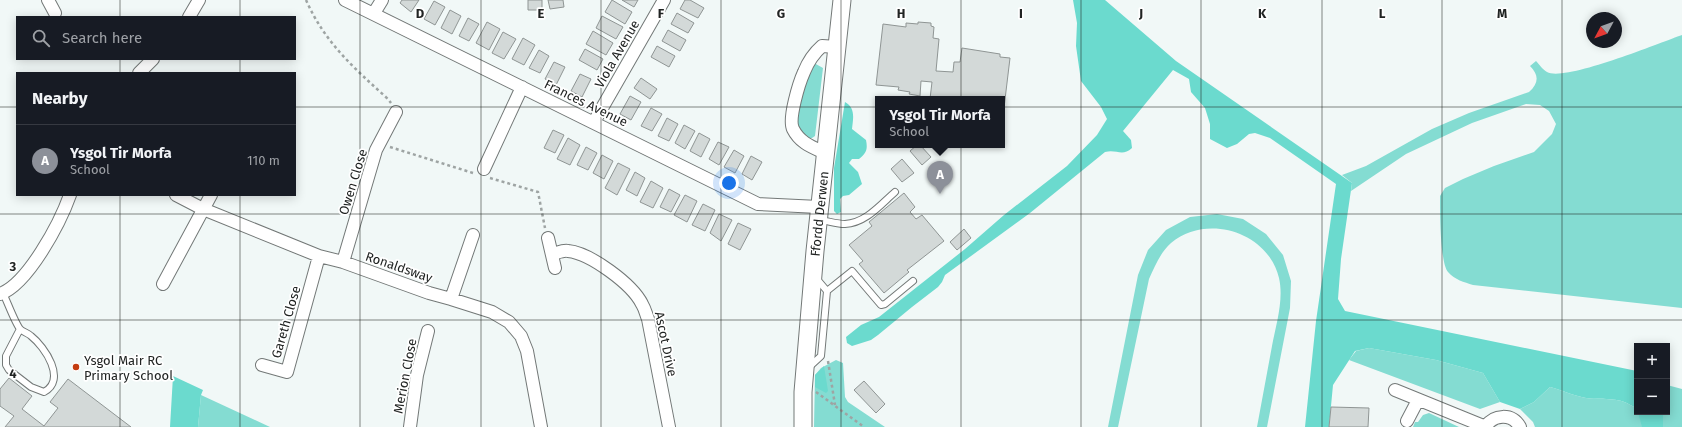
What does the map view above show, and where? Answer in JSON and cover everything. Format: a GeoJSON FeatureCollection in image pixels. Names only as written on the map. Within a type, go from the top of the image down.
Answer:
{"type":"FeatureCollection","features":[{"type":"Feature","properties":{"kind":"street"},"geometry":{"type":"LineString","coordinates":[[48,0],[55,13]]}},
{"type":"Feature","properties":{"kind":"street"},"geometry":{"type":"LineString","coordinates":[[190,16],[199,0]]}},
{"type":"Feature","properties":{"kind":"street","name":"Frances Avenue"},"geometry":{"type":"LineString","coordinates":[[345,0],[522,86],[758,204],[819,214]]}},
{"type":"Feature","properties":{"kind":"street"},"geometry":{"type":"LineString","coordinates":[[374,13],[382,0]]}},
{"type":"Feature","properties":{"kind":"street","name":"Viola Avenue"},"geometry":{"type":"LineString","coordinates":[[594,122],[664,0]]}},
{"type":"Feature","properties":{"kind":"street","name":"Ffordd Derwen"},"geometry":{"type":"LineString","coordinates":[[803,427],[802,414],[804,376],[813,275],[842,0]]}},
{"type":"Feature","properties":{"kind":"street"},"geometry":{"type":"LineString","coordinates":[[825,153],[803,142],[792,128],[792,118],[804,72],[815,53],[822,46],[837,47]]}},
{"type":"Feature","properties":{"kind":"street"},"geometry":{"type":"LineString","coordinates":[[140,72],[152,60]]}},
{"type":"Feature","properties":{"kind":"street"},"geometry":{"type":"LineString","coordinates":[[483,173],[522,86]]}},
{"type":"Feature","properties":{"kind":"street","name":"Owen Close"},"geometry":{"type":"LineString","coordinates":[[343,262],[376,150],[396,112]]}},
{"type":"Feature","properties":{"kind":"street"},"geometry":{"type":"LineString","coordinates":[[1,293],[7,291],[22,278],[39,255],[69,196]]}},
{"type":"Feature","properties":{"kind":"street","name":"Ronaldsway"},"geometry":{"type":"LineString","coordinates":[[178,196],[203,209],[319,256],[343,262],[429,293],[492,312],[509,322],[520,336],[527,351],[541,427]]}},
{"type":"Feature","properties":{"kind":"street"},"geometry":{"type":"LineString","coordinates":[[163,284],[210,196]]}},
{"type":"Feature","properties":{"kind":"street"},"geometry":{"type":"LineString","coordinates":[[452,299],[473,235]]}},
{"type":"Feature","properties":{"kind":"street"},"geometry":{"type":"LineString","coordinates":[[548,238],[555,268]]}},
{"type":"Feature","properties":{"kind":"street","name":"Ascot Drive"},"geometry":{"type":"LineString","coordinates":[[552,254],[566,250],[579,253],[596,261],[629,287],[642,303],[648,319],[669,427]]}},
{"type":"Feature","properties":{"kind":"street","name":"Gareth Close"},"geometry":{"type":"LineString","coordinates":[[262,366],[287,372],[319,256]]}},
{"type":"Feature","properties":{"kind":"street","name":"Merion Close"},"geometry":{"type":"LineString","coordinates":[[410,427],[417,375],[428,331]]}},
{"type":"Feature","properties":{"kind":"street"},"geometry":{"type":"LineString","coordinates":[[1395,390],[1486,427],[1490,421],[1502,416],[1514,420],[1520,427]]}},
{"type":"Feature","properties":{"kind":"street"},"geometry":{"type":"LineString","coordinates":[[1407,421],[1418,400]]}},
{"type":"Feature","properties":{"kind":"lane"},"geometry":{"type":"LineString","coordinates":[[819,214],[846,224],[857,221],[868,216],[895,192]]}},
{"type":"Feature","properties":{"kind":"lane"},"geometry":{"type":"LineString","coordinates":[[804,376],[821,356],[827,292],[852,271],[881,305],[885,304],[913,281]]}},
{"type":"Feature","properties":{"kind":"lane"},"geometry":{"type":"LineString","coordinates":[[813,275],[827,292]]}},
{"type":"Feature","properties":{"kind":"lane"},"geometry":{"type":"LineString","coordinates":[[1,293],[20,329],[30,335],[48,356],[53,371],[54,380],[53,385],[44,392],[31,387],[9,370],[6,365],[6,356],[20,329]]}},
{"type":"Feature","properties":{"kind":"path"},"geometry":{"type":"LineString","coordinates":[[306,0],[314,19],[343,58],[388,99],[396,112]]}},
{"type":"Feature","properties":{"kind":"path"},"geometry":{"type":"LineString","coordinates":[[380,144],[483,173],[538,192],[548,238]]}},
{"type":"Feature","properties":{"kind":"path"},"geometry":{"type":"LineString","coordinates":[[821,356],[828,360],[836,406]]}},
{"type":"Feature","properties":{"kind":"path"},"geometry":{"type":"LineString","coordinates":[[804,376],[836,406],[864,427]]}},
{"type":"Feature","properties":{"kind":"shaded area"},"geometry":{"type":"Polygon","coordinates":[[[1073,0],[1105,0],[1176,61],[1352,183],[1341,259],[1338,299],[1345,311],[1634,370],[1634,407],[1618,400],[1586,398],[1550,387],[1534,402],[1520,409],[1500,402],[1483,373],[1436,360],[1369,348],[1355,351],[1333,385],[1329,427],[1305,427],[1316,321],[1336,184],[1270,138],[1255,133],[1249,134],[1237,144],[1227,148],[1210,139],[1210,124],[1205,108],[1191,92],[1189,79],[1173,70],[1123,131],[1131,140],[1132,148],[1125,152],[1105,152],[1030,213],[945,275],[938,287],[878,335],[871,340],[852,346],[847,343],[846,337],[861,325],[879,317],[965,249],[1004,215],[1067,166],[1097,135],[1107,119],[1101,107],[1081,81],[1076,46],[1077,23],[1073,0]]]}},
{"type":"Feature","properties":{"kind":"shaded area"},"geometry":{"type":"Polygon","coordinates":[[[1682,35],[1682,308],[1473,285],[1457,279],[1448,272],[1443,258],[1440,224],[1440,196],[1445,188],[1463,179],[1534,152],[1552,134],[1556,124],[1549,111],[1540,105],[1526,104],[1472,123],[1406,154],[1351,191],[1352,183],[1342,175],[1366,166],[1432,129],[1469,113],[1529,92],[1535,85],[1537,79],[1533,69],[1530,66],[1536,61],[1547,72],[1557,74],[1572,72],[1634,53],[1682,35]]]}},
{"type":"Feature","properties":{"kind":"shaded area"},"geometry":{"type":"Polygon","coordinates":[[[814,63],[823,68],[815,136],[808,138],[800,129],[796,117],[801,97],[814,63]]]}},
{"type":"Feature","properties":{"kind":"shaded area"},"geometry":{"type":"Polygon","coordinates":[[[845,102],[851,107],[853,118],[852,129],[866,140],[867,146],[865,153],[859,159],[852,159],[849,163],[858,172],[862,184],[849,195],[843,196],[840,199],[841,212],[837,214],[834,211],[834,168],[845,102]]]}},
{"type":"Feature","properties":{"kind":"shaded area"},"geometry":{"type":"Polygon","coordinates":[[[1217,214],[1243,219],[1266,234],[1283,255],[1291,281],[1290,308],[1267,427],[1257,427],[1279,312],[1281,295],[1279,278],[1273,262],[1263,249],[1249,239],[1234,232],[1218,229],[1202,229],[1186,234],[1171,243],[1158,260],[1149,279],[1118,427],[1108,427],[1138,275],[1148,250],[1166,230],[1190,217],[1217,214]]]}},
{"type":"Feature","properties":{"kind":"shaded area"},"geometry":{"type":"Polygon","coordinates":[[[1369,348],[1436,360],[1483,373],[1500,402],[1480,409],[1349,360],[1356,351],[1369,348]]]}},
{"type":"Feature","properties":{"kind":"shaded area"},"geometry":{"type":"Polygon","coordinates":[[[836,360],[843,363],[845,397],[848,402],[885,427],[814,427],[815,375],[821,368],[836,360]]]}},
{"type":"Feature","properties":{"kind":"shaded area"},"geometry":{"type":"Polygon","coordinates":[[[824,366],[828,391],[826,393],[815,387],[815,375],[824,366]]]}},
{"type":"Feature","properties":{"kind":"shaded area"},"geometry":{"type":"Polygon","coordinates":[[[173,376],[203,390],[201,395],[198,427],[170,427],[173,376]]]}},
{"type":"Feature","properties":{"kind":"shaded area"},"geometry":{"type":"Polygon","coordinates":[[[1670,386],[1682,389],[1682,427],[1535,427],[1533,422],[1520,409],[1534,402],[1550,387],[1577,396],[1594,399],[1618,400],[1634,407],[1634,415],[1670,415],[1670,386]]]}},
{"type":"Feature","properties":{"kind":"shaded area"},"geometry":{"type":"Polygon","coordinates":[[[201,395],[270,427],[198,427],[201,395]]]}},
{"type":"Feature","properties":{"kind":"shaded area"},"geometry":{"type":"Polygon","coordinates":[[[1429,413],[1459,427],[1413,427],[1415,422],[1418,422],[1423,415],[1429,413]]]}},
{"type":"Feature","properties":{"kind":"shaded area"},"geometry":{"type":"Polygon","coordinates":[[[1639,415],[1663,415],[1663,427],[1642,427],[1639,415]]]}},
{"type":"Feature","properties":{"kind":"building"},"geometry":{"type":"Polygon","coordinates":[[[402,0],[419,0],[411,12],[400,3],[402,0]]]}},
{"type":"Feature","properties":{"kind":"building"},"geometry":{"type":"Polygon","coordinates":[[[528,0],[542,0],[542,10],[528,10],[528,0]]]}},
{"type":"Feature","properties":{"kind":"building"},"geometry":{"type":"Polygon","coordinates":[[[548,0],[563,0],[564,7],[550,9],[548,0]]]}},
{"type":"Feature","properties":{"kind":"building"},"geometry":{"type":"Polygon","coordinates":[[[612,0],[632,12],[625,24],[605,12],[612,0]]]}},
{"type":"Feature","properties":{"kind":"building"},"geometry":{"type":"Polygon","coordinates":[[[622,0],[638,0],[634,7],[622,0]]]}},
{"type":"Feature","properties":{"kind":"building"},"geometry":{"type":"Polygon","coordinates":[[[685,0],[690,0],[704,8],[698,18],[680,9],[685,0]]]}},
{"type":"Feature","properties":{"kind":"building"},"geometry":{"type":"Polygon","coordinates":[[[434,1],[445,7],[435,25],[424,19],[434,1]]]}},
{"type":"Feature","properties":{"kind":"building"},"geometry":{"type":"Polygon","coordinates":[[[450,10],[461,16],[452,34],[441,28],[450,10]]]}},
{"type":"Feature","properties":{"kind":"building"},"geometry":{"type":"Polygon","coordinates":[[[677,13],[694,23],[688,33],[671,24],[677,13]]]}},
{"type":"Feature","properties":{"kind":"building"},"geometry":{"type":"Polygon","coordinates":[[[602,16],[623,27],[616,39],[596,28],[602,16]]]}},
{"type":"Feature","properties":{"kind":"building"},"geometry":{"type":"Polygon","coordinates":[[[468,18],[479,24],[469,41],[459,36],[468,18]]]}},
{"type":"Feature","properties":{"kind":"building"},"geometry":{"type":"Polygon","coordinates":[[[487,22],[500,29],[489,50],[476,43],[487,22]]]}},
{"type":"Feature","properties":{"kind":"building"},"geometry":{"type":"Polygon","coordinates":[[[918,22],[931,23],[931,26],[934,27],[933,38],[939,39],[936,71],[953,72],[954,62],[960,62],[962,48],[1000,54],[1000,57],[1010,58],[1005,99],[1005,96],[930,96],[932,82],[921,81],[920,96],[909,94],[910,92],[898,90],[899,87],[876,85],[883,24],[906,27],[906,23],[918,24],[918,22]]]}},
{"type":"Feature","properties":{"kind":"building"},"geometry":{"type":"Polygon","coordinates":[[[668,30],[686,40],[680,51],[662,41],[668,30]]]}},
{"type":"Feature","properties":{"kind":"building"},"geometry":{"type":"Polygon","coordinates":[[[593,31],[613,43],[606,55],[586,44],[593,31]]]}},
{"type":"Feature","properties":{"kind":"building"},"geometry":{"type":"Polygon","coordinates":[[[503,32],[516,39],[504,59],[492,53],[503,32]]]}},
{"type":"Feature","properties":{"kind":"building"},"geometry":{"type":"Polygon","coordinates":[[[523,38],[535,45],[524,65],[512,59],[523,38]]]}},
{"type":"Feature","properties":{"kind":"building"},"geometry":{"type":"Polygon","coordinates":[[[657,46],[675,56],[669,67],[651,57],[657,46]]]}},
{"type":"Feature","properties":{"kind":"building"},"geometry":{"type":"Polygon","coordinates":[[[585,49],[603,59],[597,70],[579,60],[585,49]]]}},
{"type":"Feature","properties":{"kind":"building"},"geometry":{"type":"Polygon","coordinates":[[[539,50],[549,56],[540,73],[529,68],[539,50]]]}},
{"type":"Feature","properties":{"kind":"building"},"geometry":{"type":"Polygon","coordinates":[[[554,62],[565,67],[556,85],[545,79],[554,62]]]}},
{"type":"Feature","properties":{"kind":"building"},"geometry":{"type":"Polygon","coordinates":[[[580,74],[591,79],[582,97],[571,91],[580,74]]]}},
{"type":"Feature","properties":{"kind":"building"},"geometry":{"type":"Polygon","coordinates":[[[641,78],[657,89],[650,99],[634,88],[641,78]]]}},
{"type":"Feature","properties":{"kind":"building"},"geometry":{"type":"Polygon","coordinates":[[[630,96],[641,102],[631,120],[620,114],[630,96]]]}},
{"type":"Feature","properties":{"kind":"building"},"geometry":{"type":"Polygon","coordinates":[[[651,108],[662,114],[652,131],[641,126],[651,108]]]}},
{"type":"Feature","properties":{"kind":"building"},"geometry":{"type":"Polygon","coordinates":[[[667,118],[678,124],[669,141],[658,136],[667,118]]]}},
{"type":"Feature","properties":{"kind":"building"},"geometry":{"type":"Polygon","coordinates":[[[684,125],[695,131],[685,149],[675,143],[684,125]]]}},
{"type":"Feature","properties":{"kind":"building"},"geometry":{"type":"Polygon","coordinates":[[[553,130],[564,135],[555,153],[544,148],[553,130]]]}},
{"type":"Feature","properties":{"kind":"building"},"geometry":{"type":"Polygon","coordinates":[[[699,133],[710,139],[701,157],[690,151],[699,133]]]}},
{"type":"Feature","properties":{"kind":"building"},"geometry":{"type":"Polygon","coordinates":[[[568,138],[580,145],[570,165],[557,159],[568,138]]]}},
{"type":"Feature","properties":{"kind":"building"},"geometry":{"type":"Polygon","coordinates":[[[718,142],[729,147],[719,165],[709,159],[718,142]]]}},
{"type":"Feature","properties":{"kind":"building"},"geometry":{"type":"Polygon","coordinates":[[[586,147],[597,153],[588,170],[577,165],[586,147]]]}},
{"type":"Feature","properties":{"kind":"building"},"geometry":{"type":"Polygon","coordinates":[[[914,148],[923,148],[931,157],[922,165],[910,151],[914,148]]]}},
{"type":"Feature","properties":{"kind":"building"},"geometry":{"type":"Polygon","coordinates":[[[734,150],[744,156],[735,173],[724,167],[734,150]]]}},
{"type":"Feature","properties":{"kind":"building"},"geometry":{"type":"Polygon","coordinates":[[[602,155],[613,161],[604,179],[593,173],[602,155]]]}},
{"type":"Feature","properties":{"kind":"building"},"geometry":{"type":"Polygon","coordinates":[[[751,156],[762,162],[752,180],[742,174],[751,156]]]}},
{"type":"Feature","properties":{"kind":"building"},"geometry":{"type":"Polygon","coordinates":[[[902,159],[914,173],[902,182],[891,169],[902,159]]]}},
{"type":"Feature","properties":{"kind":"building"},"geometry":{"type":"Polygon","coordinates":[[[618,163],[630,169],[617,195],[605,188],[618,163]]]}},
{"type":"Feature","properties":{"kind":"building"},"geometry":{"type":"Polygon","coordinates":[[[635,172],[645,178],[637,196],[626,190],[635,172]]]}},
{"type":"Feature","properties":{"kind":"building"},"geometry":{"type":"Polygon","coordinates":[[[651,181],[663,188],[653,208],[640,202],[651,181]]]}},
{"type":"Feature","properties":{"kind":"building"},"geometry":{"type":"Polygon","coordinates":[[[669,189],[680,195],[671,212],[660,207],[669,189]]]}},
{"type":"Feature","properties":{"kind":"building"},"geometry":{"type":"Polygon","coordinates":[[[904,193],[915,207],[910,212],[916,219],[922,215],[944,241],[907,270],[909,272],[884,293],[859,264],[863,261],[849,245],[872,226],[869,222],[904,193]]]}},
{"type":"Feature","properties":{"kind":"building"},"geometry":{"type":"Polygon","coordinates":[[[685,195],[697,201],[687,222],[674,215],[685,195]]]}},
{"type":"Feature","properties":{"kind":"building"},"geometry":{"type":"Polygon","coordinates":[[[703,204],[715,210],[705,231],[692,225],[703,204]]]}},
{"type":"Feature","properties":{"kind":"building"},"geometry":{"type":"Polygon","coordinates":[[[719,214],[732,220],[721,241],[710,233],[719,214]]]}},
{"type":"Feature","properties":{"kind":"building"},"geometry":{"type":"Polygon","coordinates":[[[738,223],[751,229],[740,250],[728,244],[738,223]]]}},
{"type":"Feature","properties":{"kind":"building"},"geometry":{"type":"Polygon","coordinates":[[[964,229],[971,238],[957,250],[950,242],[964,229]]]}},
{"type":"Feature","properties":{"kind":"building"},"geometry":{"type":"Polygon","coordinates":[[[9,378],[32,396],[22,409],[44,426],[58,408],[50,402],[68,379],[131,427],[5,427],[14,416],[0,406],[0,389],[9,378]]]}},
{"type":"Feature","properties":{"kind":"building"},"geometry":{"type":"Polygon","coordinates":[[[864,381],[885,404],[876,413],[854,390],[864,381]]]}},
{"type":"Feature","properties":{"kind":"building"},"geometry":{"type":"Polygon","coordinates":[[[1331,407],[1369,408],[1368,427],[1329,427],[1331,407]]]}},
{"type":"Feature","properties":{"kind":"place","name":"Ysgol Tir Morfa"},"geometry":{"type":"Point","coordinates":[940,194]}},
{"type":"Feature","properties":{"kind":"place","name":"Ysgol Mair RC Primary School"},"geometry":{"type":"Point","coordinates":[76,367]}}]}
